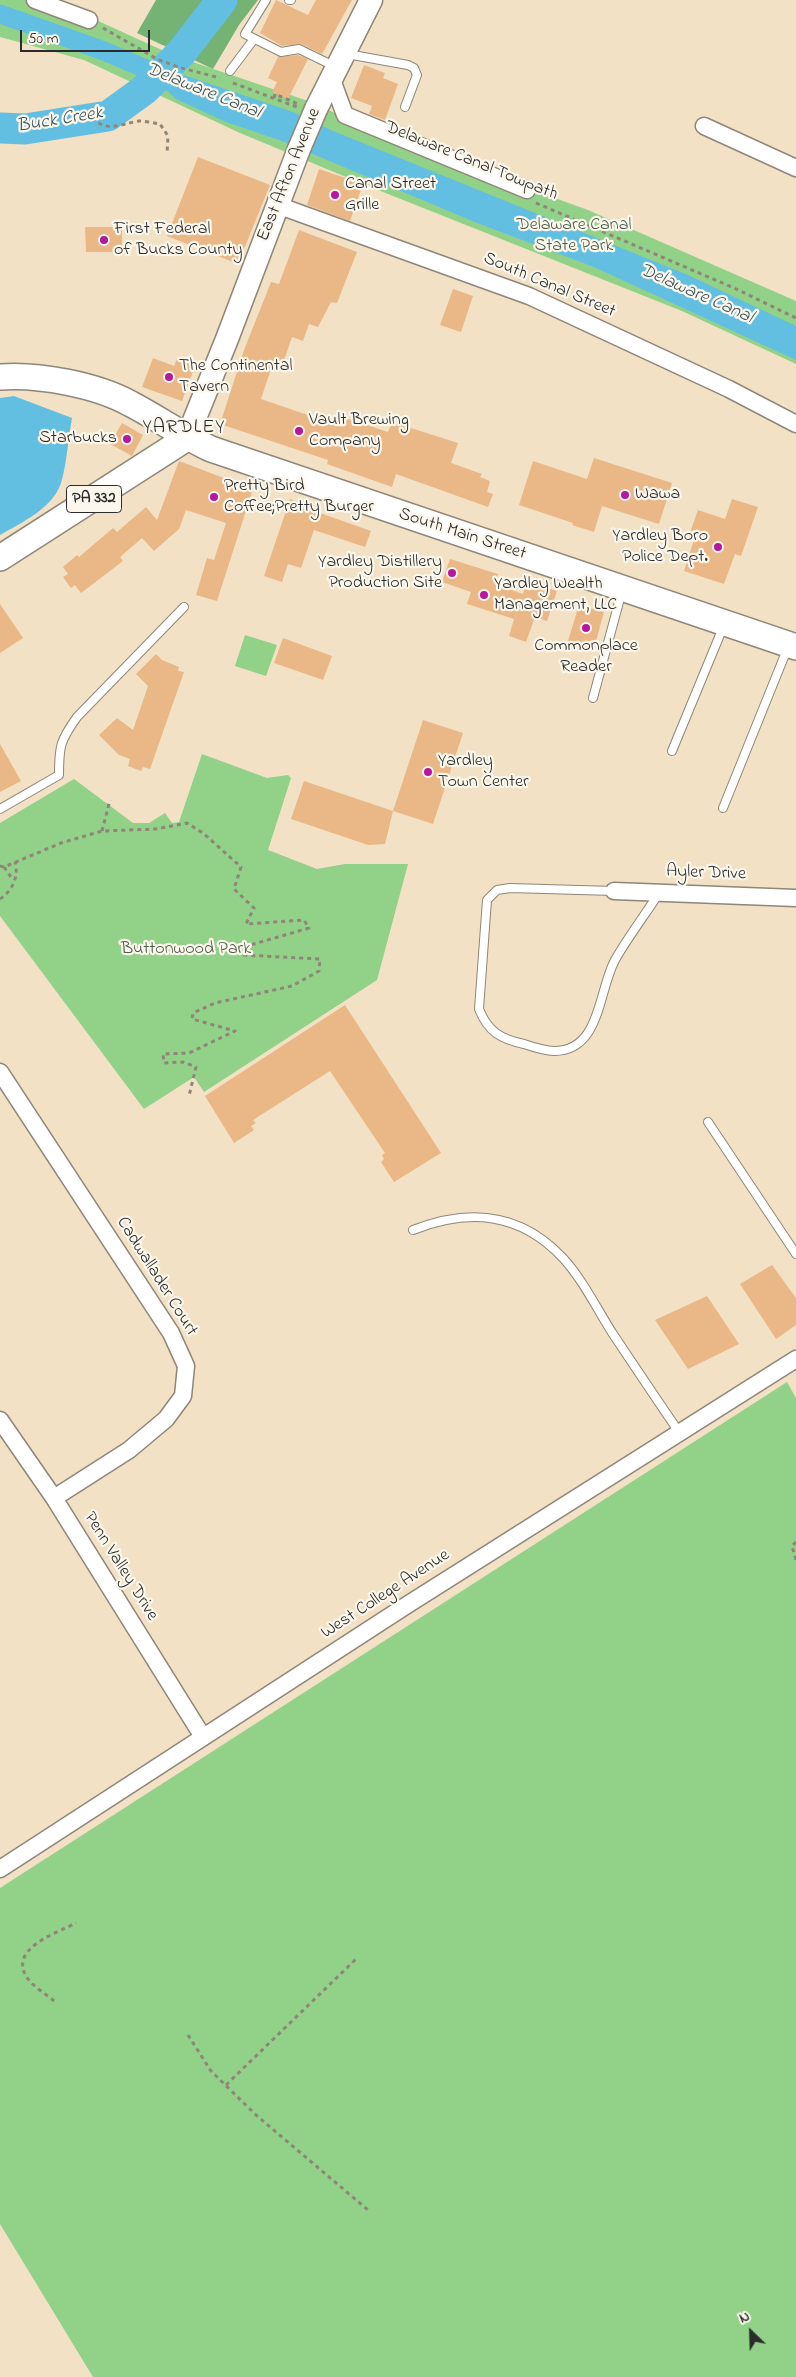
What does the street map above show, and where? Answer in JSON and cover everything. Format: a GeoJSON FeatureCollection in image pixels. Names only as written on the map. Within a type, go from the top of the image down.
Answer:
{"type":"FeatureCollection","features":[{"type":"Feature","properties":{"kind":"main road","name":"East Afton Avenue"},"geometry":{"type":"LineString","coordinates":[[187,438],[227,340],[299,149],[306,108],[337,66],[371,0]]}},
{"type":"Feature","properties":{"kind":"main road","name":"South Main Street"},"geometry":{"type":"LineString","coordinates":[[0,376],[40,379],[96,389],[130,403],[187,438],[262,467],[792,646]]}},
{"type":"Feature","properties":{"kind":"main road","name":"PA 332"},"geometry":{"type":"LineString","coordinates":[[0,558],[187,438]]}},
{"type":"Feature","properties":{"kind":"street"},"geometry":{"type":"LineString","coordinates":[[35,0],[89,20]]}},
{"type":"Feature","properties":{"kind":"street"},"geometry":{"type":"LineString","coordinates":[[337,66],[345,115],[527,195]]}},
{"type":"Feature","properties":{"kind":"street"},"geometry":{"type":"LineString","coordinates":[[704,126],[796,168]]}},
{"type":"Feature","properties":{"kind":"street","name":"South Canal Street"},"geometry":{"type":"LineString","coordinates":[[278,205],[529,296],[729,389],[796,424]]}},
{"type":"Feature","properties":{"kind":"street","name":"Ayler Drive"},"geometry":{"type":"LineString","coordinates":[[614,891],[796,898]]}},
{"type":"Feature","properties":{"kind":"street","name":"Cadwallader Court"},"geometry":{"type":"LineString","coordinates":[[0,1072],[171,1333],[186,1366],[183,1396],[166,1419],[129,1450],[54,1498]]}},
{"type":"Feature","properties":{"kind":"street","name":"West College Avenue"},"geometry":{"type":"LineString","coordinates":[[2,1862],[203,1737],[796,1359]]}},
{"type":"Feature","properties":{"kind":"street","name":"Penn Valley Drive"},"geometry":{"type":"LineString","coordinates":[[0,1420],[54,1498],[203,1737]]}},
{"type":"Feature","properties":{"kind":"lane"},"geometry":{"type":"LineString","coordinates":[[266,0],[245,34],[281,52],[300,49],[337,66],[408,65],[414,68],[416,75],[405,107]]}},
{"type":"Feature","properties":{"kind":"lane"},"geometry":{"type":"LineString","coordinates":[[230,71],[254,39]]}},
{"type":"Feature","properties":{"kind":"lane"},"geometry":{"type":"LineString","coordinates":[[593,698],[623,589]]}},
{"type":"Feature","properties":{"kind":"lane"},"geometry":{"type":"LineString","coordinates":[[0,809],[59,775],[59,749],[62,738],[77,717],[184,607]]}},
{"type":"Feature","properties":{"kind":"lane"},"geometry":{"type":"LineString","coordinates":[[672,751],[724,624]]}},
{"type":"Feature","properties":{"kind":"lane"},"geometry":{"type":"LineString","coordinates":[[723,808],[792,646]]}},
{"type":"Feature","properties":{"kind":"lane"},"geometry":{"type":"LineString","coordinates":[[614,891],[510,888],[497,890],[488,900],[479,1009],[484,1020],[503,1040],[554,1051],[576,1046],[594,1027],[603,990],[614,961],[659,893]]}},
{"type":"Feature","properties":{"kind":"lane"},"geometry":{"type":"LineString","coordinates":[[708,1122],[796,1254]]}},
{"type":"Feature","properties":{"kind":"lane"},"geometry":{"type":"LineString","coordinates":[[413,1230],[463,1216],[486,1217],[518,1224],[544,1240],[563,1259],[585,1289],[680,1432]]}},
{"type":"Feature","properties":{"kind":"path"},"geometry":{"type":"LineString","coordinates":[[89,20],[157,59],[274,98],[275,94],[306,108]]}},
{"type":"Feature","properties":{"kind":"path"},"geometry":{"type":"LineString","coordinates":[[92,118],[100,126],[114,127],[141,121],[160,124],[168,136],[167,154]]}},
{"type":"Feature","properties":{"kind":"path","name":"Delaware Canal Towpath"},"geometry":{"type":"LineString","coordinates":[[527,195],[734,288],[796,318]]}},
{"type":"Feature","properties":{"kind":"path"},"geometry":{"type":"LineString","coordinates":[[102,831],[110,800]]}},
{"type":"Feature","properties":{"kind":"path"},"geometry":{"type":"LineString","coordinates":[[14,880],[2,866],[61,844],[102,831],[156,829],[187,823],[203,833],[241,867],[234,888],[254,908],[246,924],[304,920],[310,928],[240,948],[243,955],[320,959],[319,971],[292,986],[215,1003],[193,1014],[192,1019],[235,1032],[189,1053],[163,1054],[164,1063],[183,1062],[196,1067],[188,1096]]}},
{"type":"Feature","properties":{"kind":"path"},"geometry":{"type":"LineString","coordinates":[[0,899],[10,892],[17,870],[15,862]]}},
{"type":"Feature","properties":{"kind":"path"},"geometry":{"type":"LineString","coordinates":[[796,1542],[792,1546],[796,1560]]}},
{"type":"Feature","properties":{"kind":"path"},"geometry":{"type":"LineString","coordinates":[[54,2001],[28,1979],[24,1970],[24,1958],[32,1945],[76,1923]]}},
{"type":"Feature","properties":{"kind":"path"},"geometry":{"type":"LineString","coordinates":[[226,2085],[356,1959]]}},
{"type":"Feature","properties":{"kind":"path"},"geometry":{"type":"LineString","coordinates":[[188,2035],[211,2071],[276,2132],[368,2210]]}},
{"type":"Feature","properties":{"kind":"green space","name":"Delaware Canal State Park"},"geometry":{"type":"Polygon","coordinates":[[[0,0],[52,0],[175,56],[311,102],[389,138],[588,210],[796,301],[796,364],[682,311],[240,133],[84,60],[0,37],[0,0]]]}},
{"type":"Feature","properties":{"kind":"green space"},"geometry":{"type":"Polygon","coordinates":[[[156,0],[258,0],[239,25],[213,69],[137,33],[156,0]]]}},
{"type":"Feature","properties":{"kind":"green space"},"geometry":{"type":"Polygon","coordinates":[[[245,635],[277,645],[266,676],[235,666],[245,635]]]}},
{"type":"Feature","properties":{"kind":"green space","name":"Buttonwood Park"},"geometry":{"type":"Polygon","coordinates":[[[202,754],[267,778],[288,775],[291,778],[268,850],[317,869],[345,864],[408,864],[377,980],[204,1092],[194,1077],[144,1109],[0,916],[0,823],[74,779],[133,823],[149,823],[165,813],[172,823],[179,822],[202,754]]]}},
{"type":"Feature","properties":{"kind":"green space"},"geometry":{"type":"Polygon","coordinates":[[[787,1382],[796,1398],[796,2377],[93,2377],[0,2224],[0,1888],[787,1382]]]}},
{"type":"Feature","properties":{"kind":"water"},"geometry":{"type":"Polygon","coordinates":[[[154,63],[175,72],[293,112],[333,131],[688,275],[796,326],[796,360],[594,267],[477,223],[282,141],[226,122],[176,99],[164,88],[142,79],[154,63]]]}},
{"type":"Feature","properties":{"kind":"water"},"geometry":{"type":"Polygon","coordinates":[[[14,396],[72,418],[65,467],[57,492],[35,514],[0,535],[0,398],[14,396]]]}},
{"type":"Feature","properties":{"kind":"pier"},"geometry":{"type":"Polygon","coordinates":[[[156,61],[176,70],[163,91],[141,81],[156,61]]]}},
{"type":"Feature","properties":{"kind":"building"},"geometry":{"type":"Polygon","coordinates":[[[276,0],[308,15],[316,0],[352,0],[322,54],[301,44],[282,46],[260,33],[276,0]]]}},
{"type":"Feature","properties":{"kind":"building"},"geometry":{"type":"Polygon","coordinates":[[[298,55],[308,59],[288,99],[272,92],[277,82],[268,78],[278,57],[298,55]]]}},
{"type":"Feature","properties":{"kind":"building"},"geometry":{"type":"Polygon","coordinates":[[[364,65],[385,73],[383,78],[398,84],[385,120],[369,114],[372,106],[351,98],[364,65]]]}},
{"type":"Feature","properties":{"kind":"building"},"geometry":{"type":"Polygon","coordinates":[[[198,157],[270,185],[238,264],[167,236],[198,157]]]}},
{"type":"Feature","properties":{"kind":"building","name":"Canal Street Grille"},"geometry":{"type":"Polygon","coordinates":[[[319,169],[363,184],[350,221],[307,205],[319,169]]]}},
{"type":"Feature","properties":{"kind":"building","name":"First Federal of Bucks County"},"geometry":{"type":"Polygon","coordinates":[[[85,227],[122,227],[122,252],[86,252],[85,227]]]}},
{"type":"Feature","properties":{"kind":"building"},"geometry":{"type":"Polygon","coordinates":[[[299,230],[357,252],[337,303],[331,302],[318,327],[309,324],[303,341],[292,337],[281,369],[272,366],[261,399],[343,427],[346,418],[388,432],[392,422],[458,443],[451,463],[482,474],[480,477],[490,481],[487,492],[493,494],[488,507],[396,474],[392,487],[327,464],[328,460],[220,424],[244,350],[271,282],[279,284],[299,230]]]}},
{"type":"Feature","properties":{"kind":"building"},"geometry":{"type":"Polygon","coordinates":[[[453,289],[473,296],[461,332],[440,325],[453,289]]]}},
{"type":"Feature","properties":{"kind":"building","name":"The Continental Tavern"},"geometry":{"type":"Polygon","coordinates":[[[153,358],[174,366],[177,359],[195,366],[182,401],[142,387],[153,358]]]}},
{"type":"Feature","properties":{"kind":"building","name":"Starbucks"},"geometry":{"type":"Polygon","coordinates":[[[122,423],[143,435],[132,456],[110,444],[122,423]]]}},
{"type":"Feature","properties":{"kind":"building","name":"Wawa"},"geometry":{"type":"Polygon","coordinates":[[[594,458],[672,483],[659,524],[602,506],[594,532],[519,505],[533,461],[587,479],[594,458]]]}},
{"type":"Feature","properties":{"kind":"building"},"geometry":{"type":"Polygon","coordinates":[[[179,461],[253,489],[217,601],[196,595],[207,558],[214,560],[226,523],[186,510],[179,529],[154,551],[142,538],[120,557],[123,561],[81,593],[75,585],[71,588],[63,577],[68,574],[63,567],[77,555],[79,557],[113,528],[117,532],[146,507],[157,520],[179,461]]]}},
{"type":"Feature","properties":{"kind":"building"},"geometry":{"type":"Polygon","coordinates":[[[290,499],[321,510],[320,513],[371,531],[365,547],[314,530],[301,568],[288,564],[282,582],[264,576],[290,499]]]}},
{"type":"Feature","properties":{"kind":"building","name":"Yardley Boro Police Dept."},"geometry":{"type":"Polygon","coordinates":[[[732,499],[758,507],[741,556],[735,554],[724,584],[684,571],[694,540],[688,538],[698,510],[725,519],[732,499]]]}},
{"type":"Feature","properties":{"kind":"building"},"geometry":{"type":"Polygon","coordinates":[[[450,559],[498,574],[495,584],[523,594],[527,581],[557,591],[547,621],[535,617],[526,642],[509,636],[514,619],[467,604],[471,592],[442,582],[450,559]]]}},
{"type":"Feature","properties":{"kind":"building"},"geometry":{"type":"Polygon","coordinates":[[[0,604],[23,638],[0,653],[0,604]]]}},
{"type":"Feature","properties":{"kind":"building","name":"Commonplace Reader"},"geometry":{"type":"Polygon","coordinates":[[[579,605],[604,612],[593,652],[567,644],[579,605]]]}},
{"type":"Feature","properties":{"kind":"building"},"geometry":{"type":"Polygon","coordinates":[[[283,638],[332,656],[323,680],[274,663],[283,638]]]}},
{"type":"Feature","properties":{"kind":"building"},"geometry":{"type":"Polygon","coordinates":[[[156,654],[162,660],[179,667],[178,671],[184,672],[150,769],[143,767],[141,771],[128,766],[130,759],[119,755],[99,735],[117,718],[133,730],[148,686],[136,674],[156,654]]]}},
{"type":"Feature","properties":{"kind":"building","name":"Yardley Town Center"},"geometry":{"type":"Polygon","coordinates":[[[423,720],[463,733],[433,824],[393,811],[423,720]]]}},
{"type":"Feature","properties":{"kind":"building"},"geometry":{"type":"Polygon","coordinates":[[[0,744],[21,781],[0,792],[0,744]]]}},
{"type":"Feature","properties":{"kind":"building","name":"Yardley Town Center"},"geometry":{"type":"Polygon","coordinates":[[[304,781],[393,811],[385,844],[368,845],[291,819],[304,781]]]}},
{"type":"Feature","properties":{"kind":"building"},"geometry":{"type":"Polygon","coordinates":[[[345,1005],[441,1153],[394,1182],[381,1162],[384,1159],[382,1155],[385,1153],[330,1071],[253,1120],[256,1123],[251,1126],[254,1130],[234,1143],[205,1096],[345,1005]]]}},
{"type":"Feature","properties":{"kind":"building"},"geometry":{"type":"Polygon","coordinates":[[[772,1265],[796,1298],[796,1325],[776,1339],[740,1284],[772,1265]]]}},
{"type":"Feature","properties":{"kind":"building"},"geometry":{"type":"Polygon","coordinates":[[[707,1296],[739,1344],[688,1369],[655,1320],[707,1296]]]}},
{"type":"Feature","properties":{"kind":"waterway","name":"Buck Creek"},"geometry":{"type":"LineString","coordinates":[[0,128],[25,129],[108,116],[144,90],[181,53],[222,0]]}},
{"type":"Feature","properties":{"kind":"waterway","name":"Delaware Canal"},"geometry":{"type":"LineString","coordinates":[[0,14],[104,51],[172,80]]}},
{"type":"Feature","properties":{"kind":"place","name":"Canal Street Grille"},"geometry":{"type":"Point","coordinates":[335,195]}},
{"type":"Feature","properties":{"kind":"place","name":"First Federal of Bucks County"},"geometry":{"type":"Point","coordinates":[104,240]}},
{"type":"Feature","properties":{"kind":"place","name":"The Continental Tavern"},"geometry":{"type":"Point","coordinates":[169,377]}},
{"type":"Feature","properties":{"kind":"place","name":"Vault Brewing Company"},"geometry":{"type":"Point","coordinates":[299,431]}},
{"type":"Feature","properties":{"kind":"place","name":"Starbucks"},"geometry":{"type":"Point","coordinates":[127,439]}},
{"type":"Feature","properties":{"kind":"place","name":"Wawa"},"geometry":{"type":"Point","coordinates":[625,495]}},
{"type":"Feature","properties":{"kind":"place","name":"Pretty Bird Coffee;Pretty Burger"},"geometry":{"type":"Point","coordinates":[214,497]}},
{"type":"Feature","properties":{"kind":"place","name":"Yardley Boro Police Dept."},"geometry":{"type":"Point","coordinates":[718,547]}},
{"type":"Feature","properties":{"kind":"place","name":"Yardley Distillery Production Site"},"geometry":{"type":"Point","coordinates":[452,573]}},
{"type":"Feature","properties":{"kind":"place","name":"Yardley Wealth Management, LLC"},"geometry":{"type":"Point","coordinates":[484,595]}},
{"type":"Feature","properties":{"kind":"place","name":"Commonplace Reader"},"geometry":{"type":"Point","coordinates":[586,628]}},
{"type":"Feature","properties":{"kind":"place","name":"Yardley Town Center"},"geometry":{"type":"Point","coordinates":[428,772]}},
{"type":"Feature","properties":{"kind":"district","name":"YARDLEY"},"geometry":{"type":"Point","coordinates":[184,429]}}]}
